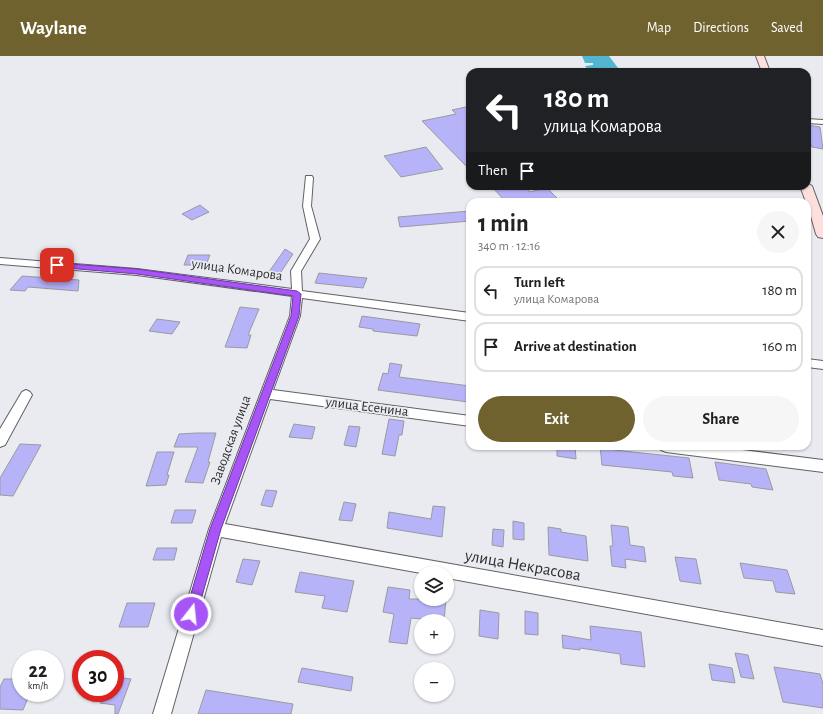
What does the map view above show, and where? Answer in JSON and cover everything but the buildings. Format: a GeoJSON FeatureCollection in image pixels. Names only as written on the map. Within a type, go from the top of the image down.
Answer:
{"type":"FeatureCollection","features":[{"type":"Feature","properties":{"kind":"main road"},"geometry":{"type":"LineString","coordinates":[[760,56],[764,68]]}},
{"type":"Feature","properties":{"kind":"main road"},"geometry":{"type":"LineString","coordinates":[[811,200],[823,234]]}},
{"type":"Feature","properties":{"kind":"street"},"geometry":{"type":"LineString","coordinates":[[811,120],[823,122]]}},
{"type":"Feature","properties":{"kind":"street","name":"Заводская улица"},"geometry":{"type":"LineString","coordinates":[[162,714],[216,529],[295,316],[297,294],[296,271],[314,239],[307,206],[310,178]]}},
{"type":"Feature","properties":{"kind":"street","name":"улица Комарова"},"geometry":{"type":"LineString","coordinates":[[0,261],[137,272],[466,316]]}},
{"type":"Feature","properties":{"kind":"street"},"geometry":{"type":"LineString","coordinates":[[811,364],[823,366]]}},
{"type":"Feature","properties":{"kind":"street","name":"улица Есенина"},"geometry":{"type":"LineString","coordinates":[[265,394],[466,419]]}},
{"type":"Feature","properties":{"kind":"street"},"geometry":{"type":"LineString","coordinates":[[0,442],[26,395]]}},
{"type":"Feature","properties":{"kind":"street"},"geometry":{"type":"LineString","coordinates":[[697,450],[823,466]]}},
{"type":"Feature","properties":{"kind":"street","name":"улица Некрасова"},"geometry":{"type":"LineString","coordinates":[[216,529],[823,638]]}},
{"type":"Feature","properties":{"kind":"water"},"geometry":{"type":"Polygon","coordinates":[[[582,56],[609,56],[618,68],[586,68],[585,66],[593,65],[593,63],[585,63],[582,56]]]}},
{"type":"Feature","properties":{"kind":"route"},"geometry":{"type":"LineString","coordinates":[[57,265],[137,272],[297,294],[295,316],[216,529],[191,614]]}}]}
